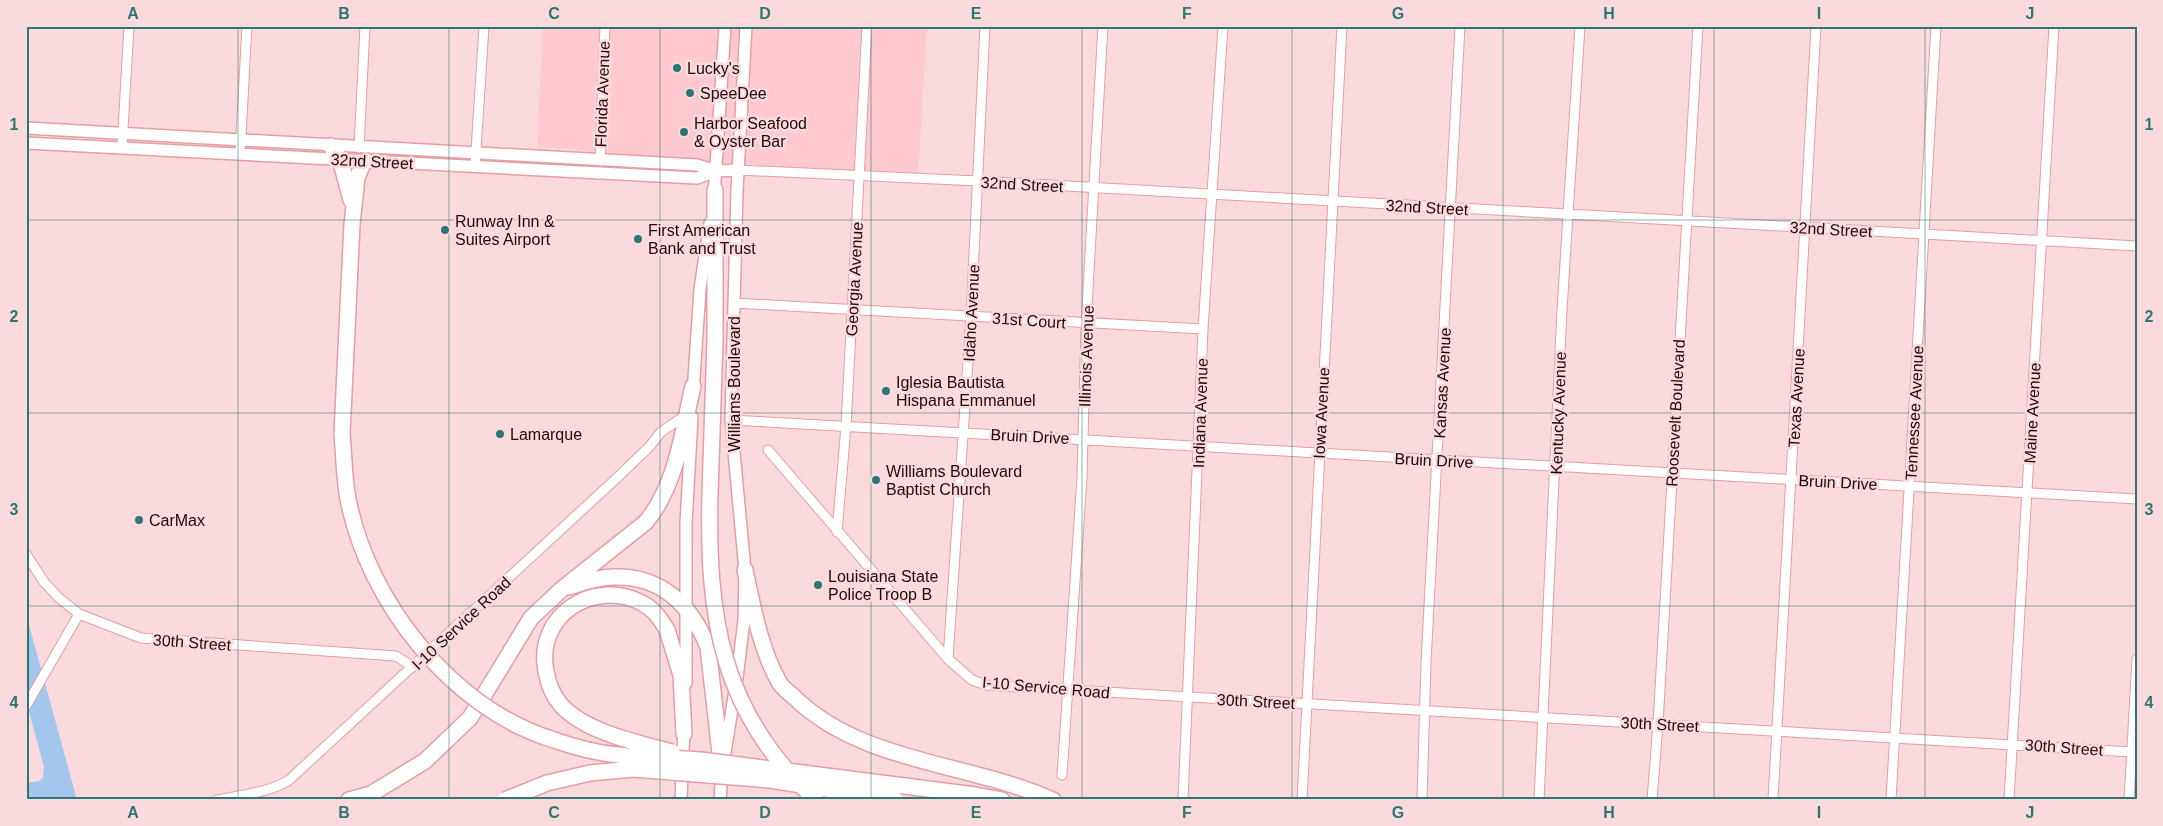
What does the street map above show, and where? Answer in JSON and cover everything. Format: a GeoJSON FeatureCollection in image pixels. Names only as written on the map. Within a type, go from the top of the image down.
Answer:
{"type":"FeatureCollection","features":[{"type":"Feature","properties":{"kind":"highway"},"geometry":{"type":"LineString","coordinates":[[331,146],[340,159],[350,194],[352,224]]}},
{"type":"Feature","properties":{"kind":"highway"},"geometry":{"type":"LineString","coordinates":[[363,154],[363,163],[357,178],[352,224],[342,434],[348,499],[358,537],[374,579],[407,631],[442,671],[476,699],[509,720],[553,740],[617,755],[695,759],[1002,800]]}},
{"type":"Feature","properties":{"kind":"highway"},"geometry":{"type":"LineString","coordinates":[[715,190],[713,414],[709,555],[713,607],[724,658],[744,707],[762,739],[786,771],[816,800]]}},
{"type":"Feature","properties":{"kind":"highway"},"geometry":{"type":"LineString","coordinates":[[349,800],[372,794],[425,761],[470,718],[531,618],[563,588],[646,522],[656,510],[671,478],[693,386]]}},
{"type":"Feature","properties":{"kind":"highway"},"geometry":{"type":"LineString","coordinates":[[745,570],[756,622],[770,662],[780,684],[808,711],[851,737],[918,759],[994,779],[1052,800]]}},
{"type":"Feature","properties":{"kind":"highway"},"geometry":{"type":"LineString","coordinates":[[563,588],[611,577],[630,577],[659,585],[686,608],[701,631],[708,647],[722,771]]}},
{"type":"Feature","properties":{"kind":"highway"},"geometry":{"type":"LineString","coordinates":[[684,734],[680,675],[667,630],[654,611],[642,602],[612,595],[584,600],[562,614],[552,626],[544,646],[544,664],[547,678],[561,706],[578,718],[601,730],[695,759]]}},
{"type":"Feature","properties":{"kind":"highway"},"geometry":{"type":"LineString","coordinates":[[505,800],[547,783],[590,773],[633,769],[770,780],[896,800]]}},
{"type":"Feature","properties":{"kind":"main road"},"geometry":{"type":"LineString","coordinates":[[681,800],[687,660],[686,523],[693,386],[700,289],[715,190],[725,26]]}},
{"type":"Feature","properties":{"kind":"main road","name":"Williams Boulevard"},"geometry":{"type":"LineString","coordinates":[[720,800],[722,771],[738,678],[744,620],[745,570],[731,420],[738,170],[746,26]]}},
{"type":"Feature","properties":{"kind":"main road","name":"32nd Street"},"geometry":{"type":"LineString","coordinates":[[26,128],[331,146],[363,154],[475,166],[574,172],[696,178],[716,171],[738,170]]}},
{"type":"Feature","properties":{"kind":"main road","name":"32nd Street"},"geometry":{"type":"LineString","coordinates":[[26,143],[340,159],[363,154],[476,154],[697,165],[716,171]]}},
{"type":"Feature","properties":{"kind":"main road"},"geometry":{"type":"LineString","coordinates":[[574,172],[575,159]]}},
{"type":"Feature","properties":{"kind":"street"},"geometry":{"type":"LineString","coordinates":[[122,148],[129,26]]}},
{"type":"Feature","properties":{"kind":"street"},"geometry":{"type":"LineString","coordinates":[[240,154],[247,26]]}},
{"type":"Feature","properties":{"kind":"street"},"geometry":{"type":"LineString","coordinates":[[363,154],[366,26]]}},
{"type":"Feature","properties":{"kind":"street"},"geometry":{"type":"LineString","coordinates":[[475,166],[484,26]]}},
{"type":"Feature","properties":{"kind":"street","name":"Florida Avenue"},"geometry":{"type":"LineString","coordinates":[[600,161],[605,26]]}},
{"type":"Feature","properties":{"kind":"street","name":"Georgia Avenue"},"geometry":{"type":"LineString","coordinates":[[837,532],[846,426],[867,26]]}},
{"type":"Feature","properties":{"kind":"street","name":"Idaho Avenue"},"geometry":{"type":"LineString","coordinates":[[948,659],[971,316],[985,26]]}},
{"type":"Feature","properties":{"kind":"street","name":"Illinois Avenue"},"geometry":{"type":"LineString","coordinates":[[1062,775],[1084,439],[1086,324],[1103,26]]}},
{"type":"Feature","properties":{"kind":"street","name":"Indiana Avenue"},"geometry":{"type":"LineString","coordinates":[[1183,800],[1203,329],[1222,26]]}},
{"type":"Feature","properties":{"kind":"street","name":"Iowa Avenue"},"geometry":{"type":"LineString","coordinates":[[1302,800],[1342,26]]}},
{"type":"Feature","properties":{"kind":"street","name":"Kansas Avenue"},"geometry":{"type":"LineString","coordinates":[[1422,800],[1460,26]]}},
{"type":"Feature","properties":{"kind":"street","name":"Kentucky Avenue"},"geometry":{"type":"LineString","coordinates":[[1539,800],[1568,214],[1580,26]]}},
{"type":"Feature","properties":{"kind":"street","name":"Roosevelt Boulevard"},"geometry":{"type":"LineString","coordinates":[[1652,800],[1698,26]]}},
{"type":"Feature","properties":{"kind":"street","name":"Texas Avenue"},"geometry":{"type":"LineString","coordinates":[[1773,800],[1816,26]]}},
{"type":"Feature","properties":{"kind":"street","name":"Tennessee Avenue"},"geometry":{"type":"LineString","coordinates":[[1891,800],[1936,26]]}},
{"type":"Feature","properties":{"kind":"street","name":"Maine Avenue"},"geometry":{"type":"LineString","coordinates":[[2008,800],[2028,493],[2054,26]]}},
{"type":"Feature","properties":{"kind":"street","name":"32nd Street"},"geometry":{"type":"LineString","coordinates":[[738,170],[978,181],[2137,246]]}},
{"type":"Feature","properties":{"kind":"street","name":"31st Court"},"geometry":{"type":"LineString","coordinates":[[734,303],[852,308],[1086,324],[1203,329]]}},
{"type":"Feature","properties":{"kind":"street","name":"I-10 Service Road"},"geometry":{"type":"LineString","coordinates":[[217,800],[277,787],[288,781],[619,476],[650,446],[661,432],[686,415]]}},
{"type":"Feature","properties":{"kind":"street","name":"Bruin Drive"},"geometry":{"type":"LineString","coordinates":[[731,420],[2137,499]]}},
{"type":"Feature","properties":{"kind":"street","name":"I-10 Service Road"},"geometry":{"type":"LineString","coordinates":[[768,450],[948,659],[972,680],[986,685],[1188,697]]}},
{"type":"Feature","properties":{"kind":"street","name":"30th Street"},"geometry":{"type":"LineString","coordinates":[[26,554],[44,582],[59,598],[79,614],[132,635],[149,639],[396,656],[413,667]]}},
{"type":"Feature","properties":{"kind":"street"},"geometry":{"type":"LineString","coordinates":[[27,706],[79,614]]}},
{"type":"Feature","properties":{"kind":"street"},"geometry":{"type":"LineString","coordinates":[[2129,800],[2137,659]]}},
{"type":"Feature","properties":{"kind":"street","name":"30th Street"},"geometry":{"type":"LineString","coordinates":[[1188,697],[2132,752]]}},
{"type":"Feature","properties":{"kind":"shaded area"},"geometry":{"type":"Polygon","coordinates":[[[543,26],[927,26],[918,175],[746,164],[537,147],[543,26]]]}},
{"type":"Feature","properties":{"kind":"water"},"geometry":{"type":"Polygon","coordinates":[[[26,614],[77,800],[26,800],[26,783],[39,781],[43,778],[44,767],[26,700],[26,614]]]}},
{"type":"Feature","properties":{"kind":"place","name":"Lucky's"},"geometry":{"type":"Point","coordinates":[677,68]}},
{"type":"Feature","properties":{"kind":"place","name":"SpeeDee"},"geometry":{"type":"Point","coordinates":[690,93]}},
{"type":"Feature","properties":{"kind":"place","name":"Harbor Seafood & Oyster Bar"},"geometry":{"type":"Point","coordinates":[684,132]}},
{"type":"Feature","properties":{"kind":"place","name":"Runway Inn & Suites Airport"},"geometry":{"type":"Point","coordinates":[445,230]}},
{"type":"Feature","properties":{"kind":"place","name":"First American Bank and Trust"},"geometry":{"type":"Point","coordinates":[638,239]}},
{"type":"Feature","properties":{"kind":"place","name":"Iglesia Bautista Hispana Emmanuel"},"geometry":{"type":"Point","coordinates":[886,391]}},
{"type":"Feature","properties":{"kind":"place","name":"Lamarque"},"geometry":{"type":"Point","coordinates":[500,434]}},
{"type":"Feature","properties":{"kind":"place","name":"Williams Boulevard Baptist Church"},"geometry":{"type":"Point","coordinates":[876,480]}},
{"type":"Feature","properties":{"kind":"place","name":"CarMax"},"geometry":{"type":"Point","coordinates":[139,520]}},
{"type":"Feature","properties":{"kind":"place","name":"Louisiana State Police Troop B"},"geometry":{"type":"Point","coordinates":[818,585]}}]}
